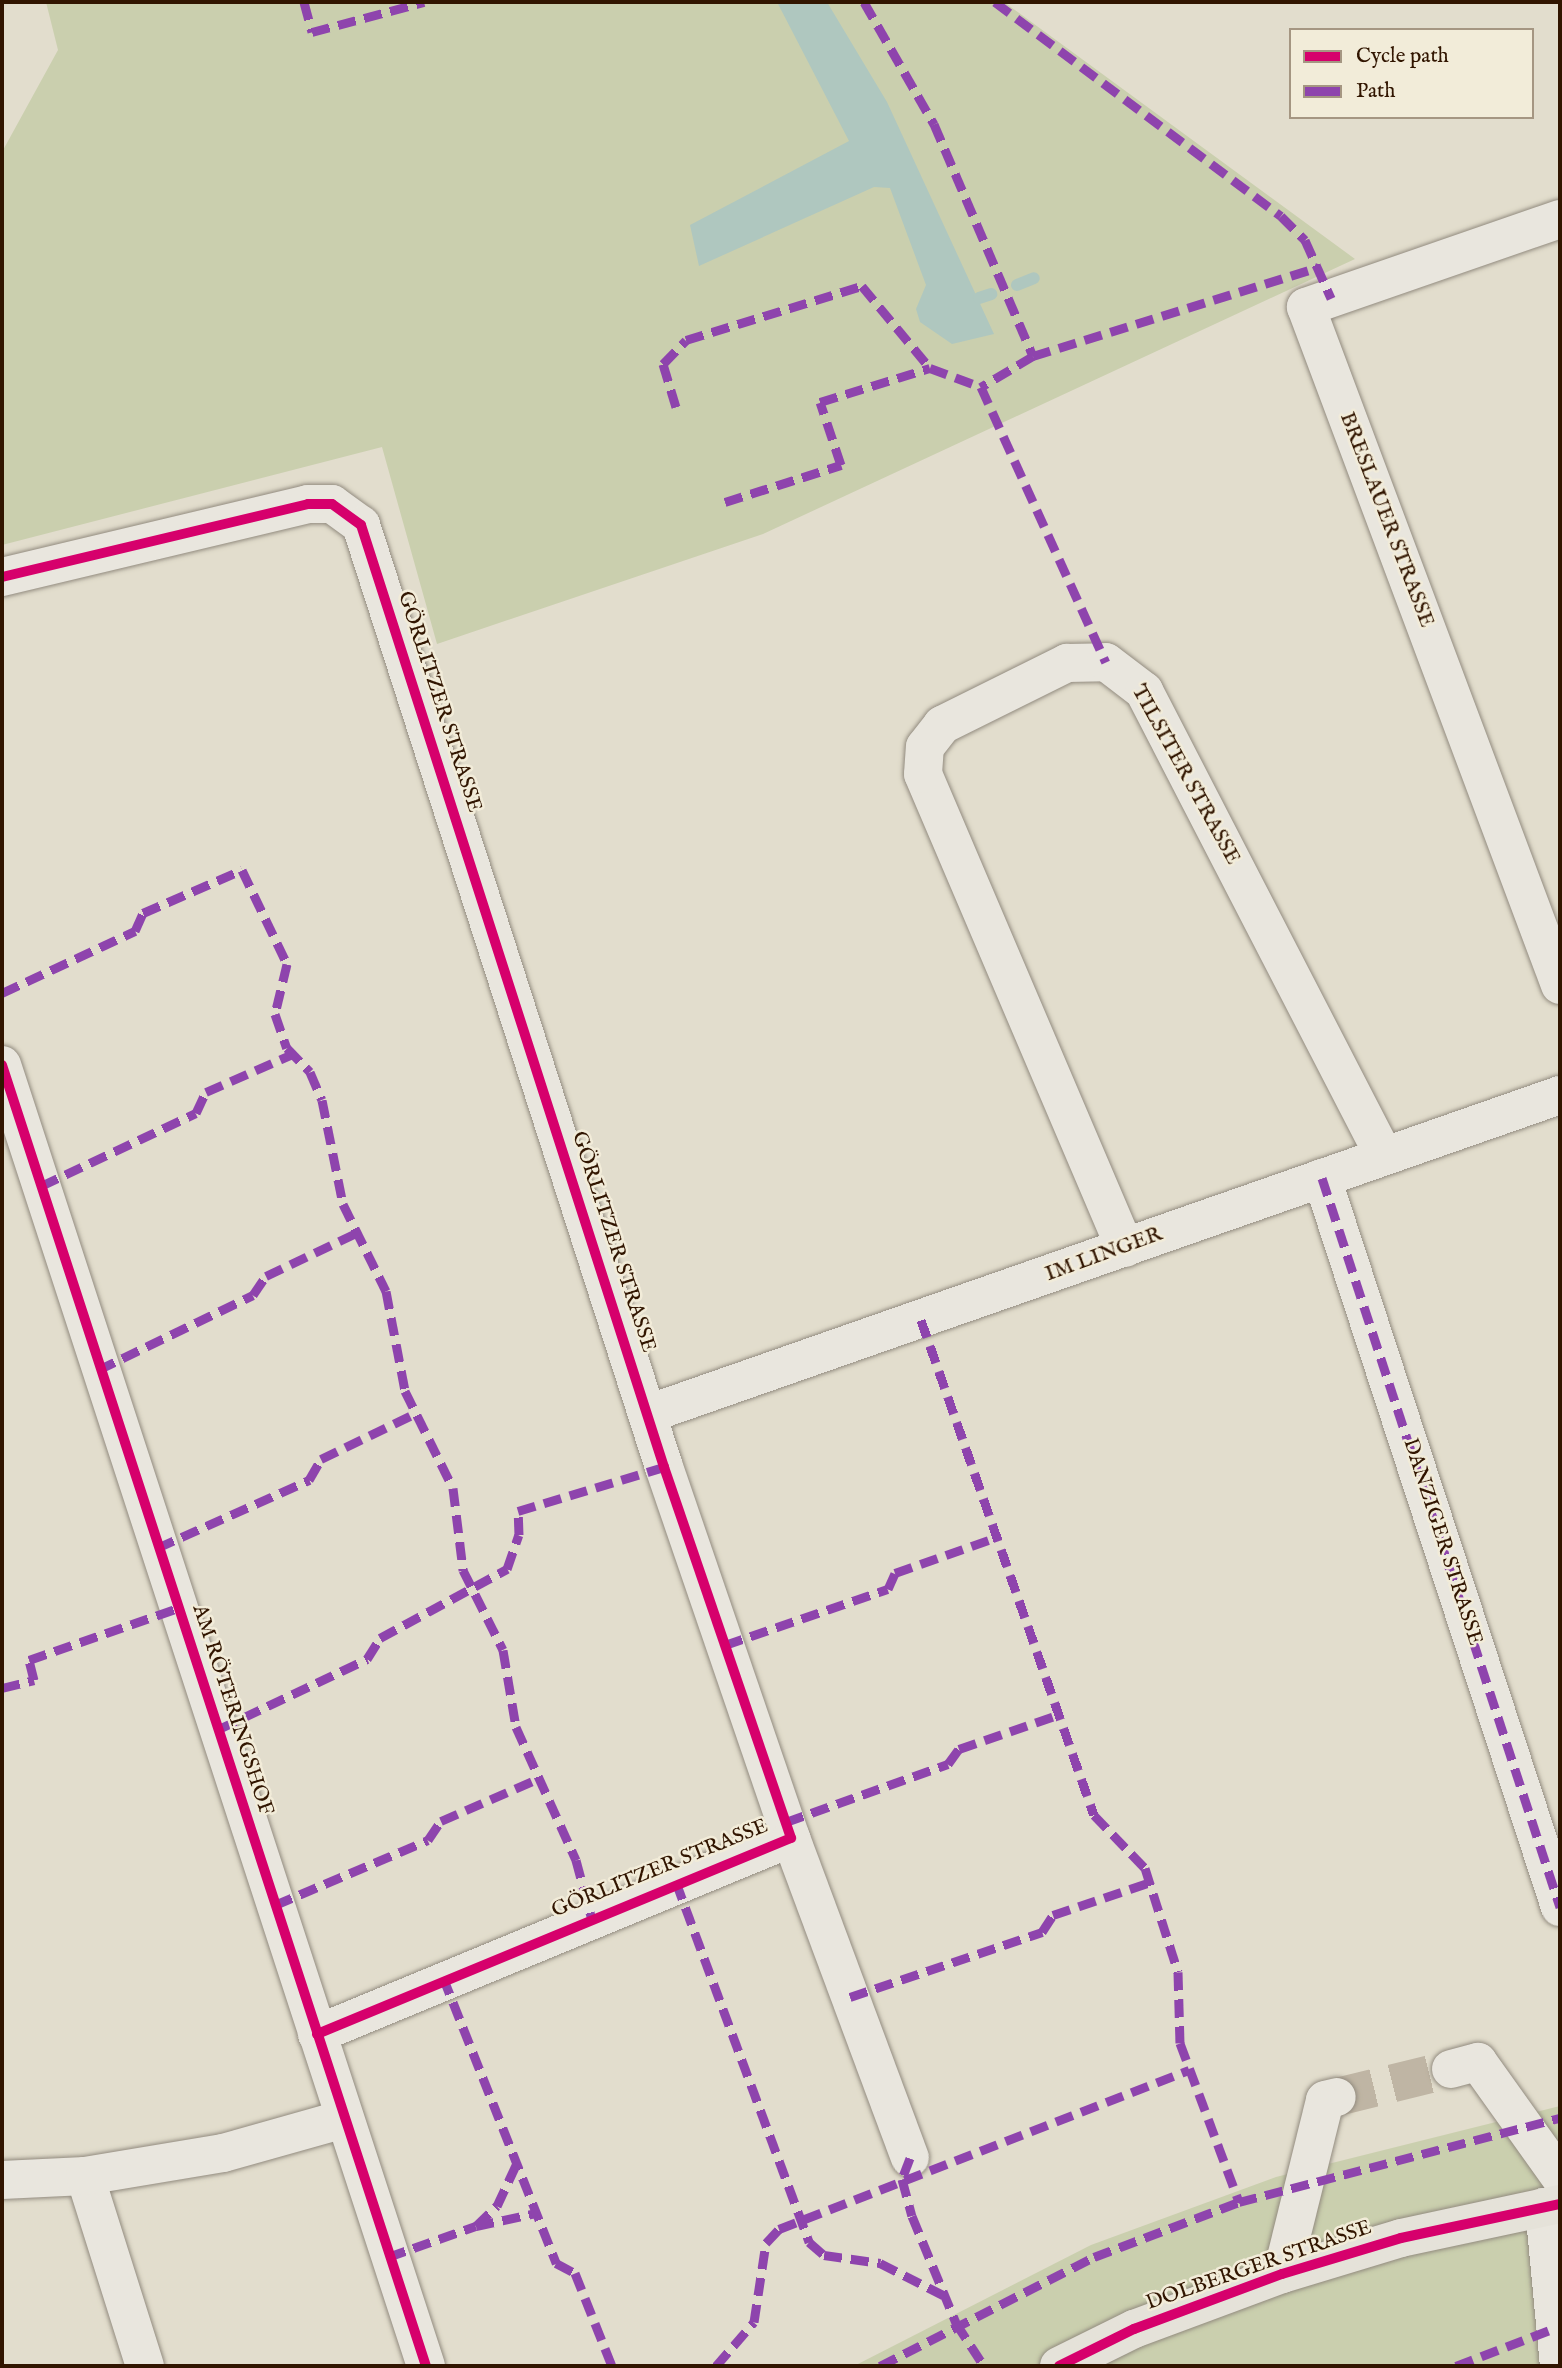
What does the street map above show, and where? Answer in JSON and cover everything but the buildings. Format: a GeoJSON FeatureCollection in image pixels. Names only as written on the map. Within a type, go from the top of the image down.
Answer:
{"type":"FeatureCollection","features":[{"type":"Feature","properties":{"kind":"main road","name":"DOLBERGER STRASSE"},"geometry":{"type":"LineString","coordinates":[[1059,2366],[1134,2329],[1282,2274],[1555,2196]]}},
{"type":"Feature","properties":{"kind":"street","name":"BRESLAUER STRASSE"},"geometry":{"type":"LineString","coordinates":[[1560,219],[1306,307],[1560,985]]}},
{"type":"Feature","properties":{"kind":"street","name":"GÖRLITZER STRASSE"},"geometry":{"type":"LineString","coordinates":[[2,577],[308,504],[332,504],[361,525],[648,1414],[791,1838],[910,2158]]}},
{"type":"Feature","properties":{"kind":"street","name":"TILSITER STRASSE"},"geometry":{"type":"LineString","coordinates":[[1125,1248],[923,774],[925,747],[942,725],[1066,663],[1107,662],[1144,691],[1384,1156]]}},
{"type":"Feature","properties":{"kind":"street","name":"AM RÖTERINGSHOF"},"geometry":{"type":"LineString","coordinates":[[2,1065],[426,2366]]}},
{"type":"Feature","properties":{"kind":"street","name":"IM LINGER"},"geometry":{"type":"LineString","coordinates":[[648,1414],[1560,1096]]}},
{"type":"Feature","properties":{"kind":"street","name":"DANZIGER STRASSE"},"geometry":{"type":"LineString","coordinates":[[1322,1178],[1560,1907]]}},
{"type":"Feature","properties":{"kind":"street","name":"GÖRLITZER STRASSE"},"geometry":{"type":"LineString","coordinates":[[317,2034],[791,1838]]}},
{"type":"Feature","properties":{"kind":"street"},"geometry":{"type":"LineString","coordinates":[[1451,2069],[1478,2062],[1555,2196],[1559,2366]]}},
{"type":"Feature","properties":{"kind":"street"},"geometry":{"type":"LineString","coordinates":[[1282,2274],[1325,2100],[1337,2097]]}},
{"type":"Feature","properties":{"kind":"street"},"geometry":{"type":"LineString","coordinates":[[2,2180],[85,2176],[223,2153],[344,2119]]}},
{"type":"Feature","properties":{"kind":"street"},"geometry":{"type":"LineString","coordinates":[[85,2176],[145,2366]]}},
{"type":"Feature","properties":{"kind":"green space"},"geometry":{"type":"Polygon","coordinates":[[[46,2],[1004,2],[1355,259],[763,534],[437,644],[382,447],[2,545],[2,152],[58,50],[46,2]]]}},
{"type":"Feature","properties":{"kind":"green space"},"geometry":{"type":"Polygon","coordinates":[[[1560,2106],[1560,2366],[854,2366],[1091,2245],[1276,2177],[1560,2106]]]}},
{"type":"Feature","properties":{"kind":"water"},"geometry":{"type":"Polygon","coordinates":[[[777,2],[827,2],[887,102],[994,334],[952,344],[920,322],[916,309],[926,285],[890,188],[874,187],[699,266],[690,225],[849,141],[777,2]]]}},
{"type":"Feature","properties":{"kind":"waterway"},"geometry":{"type":"LineString","coordinates":[[1017,285],[1034,278]]}},
{"type":"Feature","properties":{"kind":"waterway"},"geometry":{"type":"LineString","coordinates":[[979,298],[991,294]]}},
{"type":"Feature","properties":{"kind":"tunnel"},"geometry":{"type":"LineString","coordinates":[[1337,2097],[1451,2069]]}},
{"type":"Feature","properties":{"kind":"marked path"},"geometry":{"type":"LineString","coordinates":[[304,2],[312,32],[424,2]]}},
{"type":"Feature","properties":{"kind":"marked path"},"geometry":{"type":"LineString","coordinates":[[864,2],[934,124],[1033,356],[981,387],[1106,662]]}},
{"type":"Feature","properties":{"kind":"marked path"},"geometry":{"type":"LineString","coordinates":[[995,2],[1281,216],[1305,240],[1331,298]]}},
{"type":"Feature","properties":{"kind":"marked path"},"geometry":{"type":"LineString","coordinates":[[1033,356],[1318,267]]}},
{"type":"Feature","properties":{"kind":"marked path"},"geometry":{"type":"LineString","coordinates":[[676,407],[663,364],[686,340],[862,286],[930,368]]}},
{"type":"Feature","properties":{"kind":"marked path"},"geometry":{"type":"LineString","coordinates":[[725,502],[841,465],[820,402],[930,368],[981,387]]}},
{"type":"Feature","properties":{"kind":"marked path"},"geometry":{"type":"LineString","coordinates":[[2,993],[135,931],[143,913],[242,870],[287,964],[275,1014],[287,1048],[310,1072],[322,1100],[343,1204],[386,1291],[405,1391],[453,1488],[463,1570],[503,1650],[516,1727],[576,1860],[591,1916]]}},
{"type":"Feature","properties":{"kind":"marked path"},"geometry":{"type":"LineString","coordinates":[[41,1186],[196,1113],[206,1092],[293,1054]]}},
{"type":"Feature","properties":{"kind":"marked path"},"geometry":{"type":"LineString","coordinates":[[1322,1178],[1560,1907]]}},
{"type":"Feature","properties":{"kind":"marked path"},"geometry":{"type":"LineString","coordinates":[[98,1370],[253,1295],[266,1276],[356,1233]]}},
{"type":"Feature","properties":{"kind":"marked path"},"geometry":{"type":"LineString","coordinates":[[921,1320],[1094,1815],[1145,1868],[1178,1972],[1180,2043],[1239,2202]]}},
{"type":"Feature","properties":{"kind":"marked path"},"geometry":{"type":"LineString","coordinates":[[157,1548],[309,1480],[321,1459],[416,1413]]}},
{"type":"Feature","properties":{"kind":"marked path"},"geometry":{"type":"LineString","coordinates":[[219,1729],[367,1659],[380,1638],[507,1569],[519,1535],[518,1511],[664,1467]]}},
{"type":"Feature","properties":{"kind":"marked path"},"geometry":{"type":"LineString","coordinates":[[725,1645],[888,1589],[895,1573],[997,1537]]}},
{"type":"Feature","properties":{"kind":"marked path"},"geometry":{"type":"LineString","coordinates":[[2,1688],[34,1680],[29,1660],[178,1608]]}},
{"type":"Feature","properties":{"kind":"marked path"},"geometry":{"type":"LineString","coordinates":[[786,1822],[948,1764],[959,1749],[1058,1715]]}},
{"type":"Feature","properties":{"kind":"marked path"},"geometry":{"type":"LineString","coordinates":[[275,1905],[428,1840],[441,1821],[535,1780]]}},
{"type":"Feature","properties":{"kind":"marked path"},"geometry":{"type":"LineString","coordinates":[[676,1882],[809,2242],[824,2255],[880,2263],[943,2295]]}},
{"type":"Feature","properties":{"kind":"marked path"},"geometry":{"type":"LineString","coordinates":[[850,1997],[1042,1932],[1053,1915],[1148,1883]]}},
{"type":"Feature","properties":{"kind":"marked path"},"geometry":{"type":"LineString","coordinates":[[443,1977],[556,2263],[575,2273],[612,2366]]}},
{"type":"Feature","properties":{"kind":"marked path"},"geometry":{"type":"LineString","coordinates":[[716,2366],[754,2322],[766,2243],[779,2229],[1189,2070]]}},
{"type":"Feature","properties":{"kind":"marked path"},"geometry":{"type":"LineString","coordinates":[[880,2366],[1094,2257],[1239,2202],[1560,2118]]}},
{"type":"Feature","properties":{"kind":"marked path"},"geometry":{"type":"LineString","coordinates":[[910,2158],[902,2179],[912,2216],[956,2323],[984,2366]]}},
{"type":"Feature","properties":{"kind":"marked path"},"geometry":{"type":"LineString","coordinates":[[388,2257],[476,2226],[497,2206],[517,2163]]}},
{"type":"Feature","properties":{"kind":"marked path"},"geometry":{"type":"LineString","coordinates":[[476,2226],[536,2213]]}},
{"type":"Feature","properties":{"kind":"marked path"},"geometry":{"type":"LineString","coordinates":[[1456,2366],[1555,2328]]}},
{"type":"Feature","properties":{"kind":"cycle path"},"geometry":{"type":"LineString","coordinates":[[2,577],[308,504],[332,504],[361,525],[664,1467],[791,1838],[317,2034]]}},
{"type":"Feature","properties":{"kind":"cycle path"},"geometry":{"type":"LineString","coordinates":[[2,1065],[426,2366]]}},
{"type":"Feature","properties":{"kind":"cycle path"},"geometry":{"type":"LineString","coordinates":[[1059,2366],[1134,2329],[1282,2274],[1401,2238],[1560,2204]]}}]}
